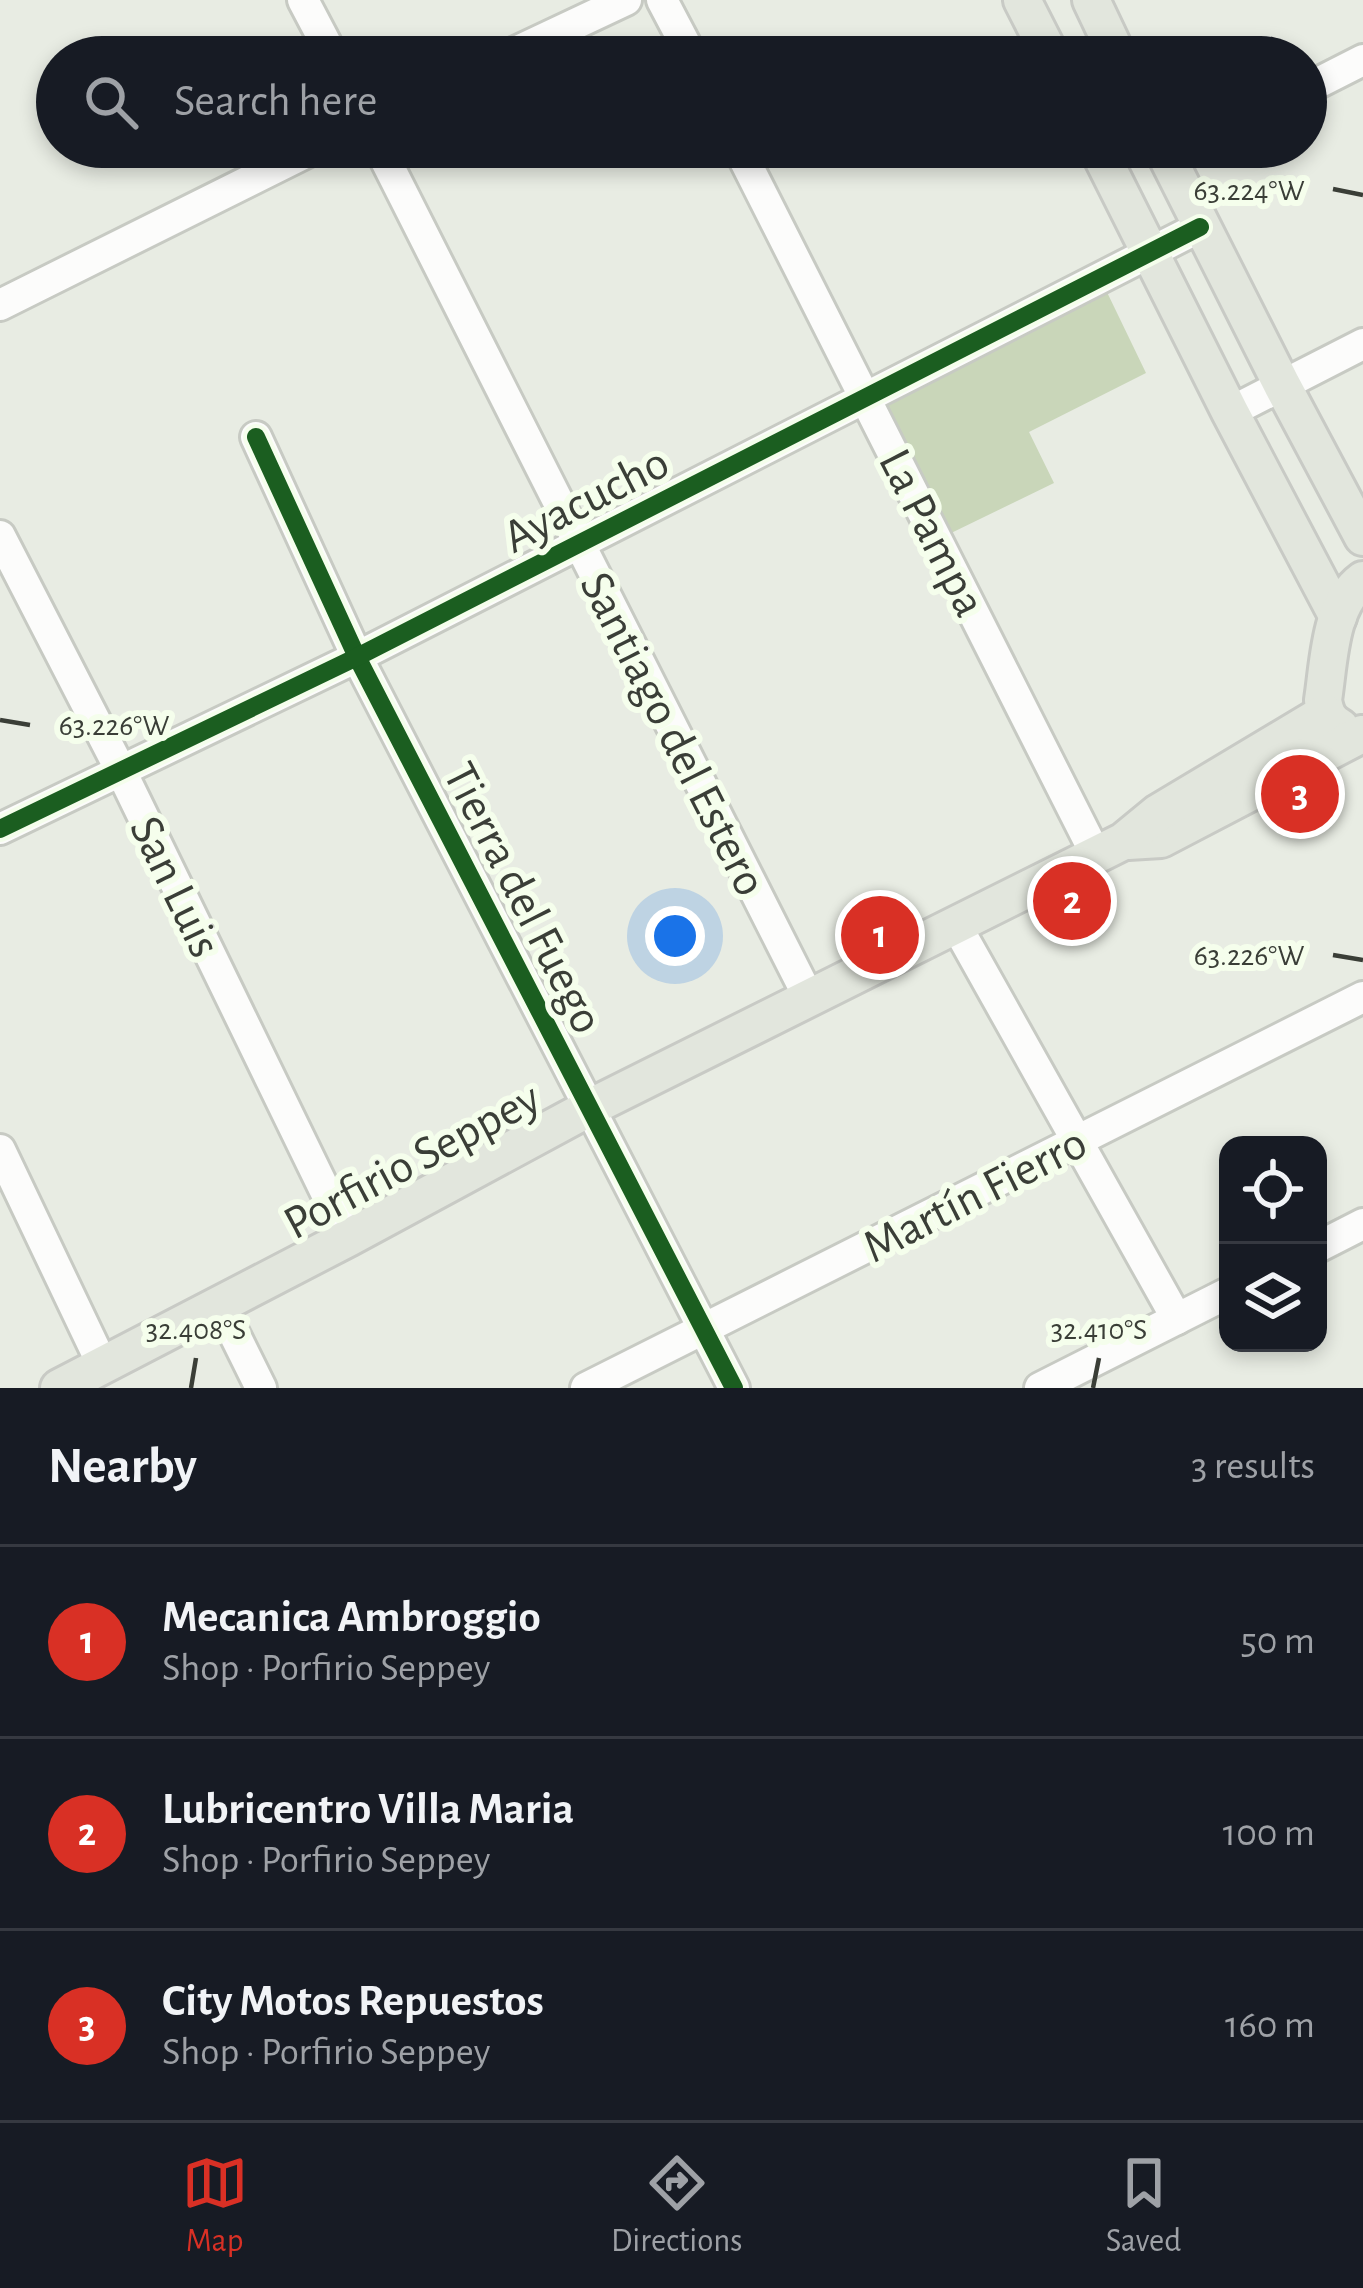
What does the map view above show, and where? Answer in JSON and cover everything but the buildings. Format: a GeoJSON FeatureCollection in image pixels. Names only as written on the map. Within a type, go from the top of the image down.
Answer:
{"type":"FeatureCollection","features":[{"type":"Feature","properties":{"kind":"main road"},"geometry":{"type":"LineString","coordinates":[[1022,0],[1040,36]]}},
{"type":"Feature","properties":{"kind":"main road"},"geometry":{"type":"LineString","coordinates":[[1091,0],[1108,36]]}},
{"type":"Feature","properties":{"kind":"main road"},"geometry":{"type":"LineString","coordinates":[[1108,168],[1338,616]]}},
{"type":"Feature","properties":{"kind":"main road"},"geometry":{"type":"LineString","coordinates":[[1179,168],[1200,227],[1363,537]]}},
{"type":"Feature","properties":{"kind":"main road"},"geometry":{"type":"LineString","coordinates":[[1325,712],[1338,616],[1355,585],[1363,580]]}},
{"type":"Feature","properties":{"kind":"main road","name":"Porfirio Seppey"},"geometry":{"type":"LineString","coordinates":[[59,1388],[589,1108],[1110,848],[1158,813],[1325,712],[1332,724],[1362,734]]}},
{"type":"Feature","properties":{"kind":"main road","name":"Porfirio Seppey"},"geometry":{"type":"LineString","coordinates":[[1110,848],[1161,839],[1362,734]]}},
{"type":"Feature","properties":{"kind":"street"},"geometry":{"type":"LineString","coordinates":[[303,0],[322,36]]}},
{"type":"Feature","properties":{"kind":"street"},"geometry":{"type":"LineString","coordinates":[[550,36],[626,0]]}},
{"type":"Feature","properties":{"kind":"street"},"geometry":{"type":"LineString","coordinates":[[662,0],[681,36]]}},
{"type":"Feature","properties":{"kind":"street"},"geometry":{"type":"LineString","coordinates":[[1327,78],[1363,60]]}},
{"type":"Feature","properties":{"kind":"street"},"geometry":{"type":"LineString","coordinates":[[0,304],[275,168]]}},
{"type":"Feature","properties":{"kind":"street","name":"Santiago del Estero"},"geometry":{"type":"LineString","coordinates":[[390,168],[809,998]]}},
{"type":"Feature","properties":{"kind":"street","name":"La Pampa"},"geometry":{"type":"LineString","coordinates":[[749,168],[1110,848]]}},
{"type":"Feature","properties":{"kind":"street","name":"Ayacucho"},"geometry":{"type":"LineString","coordinates":[[0,829],[357,657],[1200,227]]}},
{"type":"Feature","properties":{"kind":"street"},"geometry":{"type":"LineString","coordinates":[[1230,412],[1363,344]]}},
{"type":"Feature","properties":{"kind":"street","name":"Tierra del Fuego"},"geometry":{"type":"LineString","coordinates":[[256,436],[357,657],[734,1388]]}},
{"type":"Feature","properties":{"kind":"street","name":"San Luis"},"geometry":{"type":"LineString","coordinates":[[0,536],[120,769],[348,1238]]}},
{"type":"Feature","properties":{"kind":"street"},"geometry":{"type":"LineString","coordinates":[[956,925],[1177,1319]]}},
{"type":"Feature","properties":{"kind":"street","name":"Martín Fierro"},"geometry":{"type":"LineString","coordinates":[[586,1388],[1363,997]]}},
{"type":"Feature","properties":{"kind":"street"},"geometry":{"type":"LineString","coordinates":[[0,1150],[103,1366]]}},
{"type":"Feature","properties":{"kind":"street"},"geometry":{"type":"LineString","coordinates":[[1324,1244],[1363,1224]]}},
{"type":"Feature","properties":{"kind":"street"},"geometry":{"type":"LineString","coordinates":[[1040,1388],[1219,1298]]}},
{"type":"Feature","properties":{"kind":"street"},"geometry":{"type":"LineString","coordinates":[[220,1305],[261,1388]]}},
{"type":"Feature","properties":{"kind":"green space"},"geometry":{"type":"Polygon","coordinates":[[[1104,286],[1146,373],[1029,432],[1054,483],[945,536],[878,398],[1104,286]]]}},
{"type":"Feature","properties":{"kind":"cycle path"},"geometry":{"type":"LineString","coordinates":[[0,829],[357,657],[1200,227]]}},
{"type":"Feature","properties":{"kind":"cycle path"},"geometry":{"type":"LineString","coordinates":[[256,437],[357,657],[734,1388]]}},
{"type":"Feature","properties":{"kind":"place","name":"City Motos Repuestos"},"geometry":{"type":"Point","coordinates":[1300,794]}},
{"type":"Feature","properties":{"kind":"place","name":"Lubricentro Villa Maria"},"geometry":{"type":"Point","coordinates":[1072,901]}},
{"type":"Feature","properties":{"kind":"place","name":"Mecanica Ambroggio"},"geometry":{"type":"Point","coordinates":[880,935]}}]}
